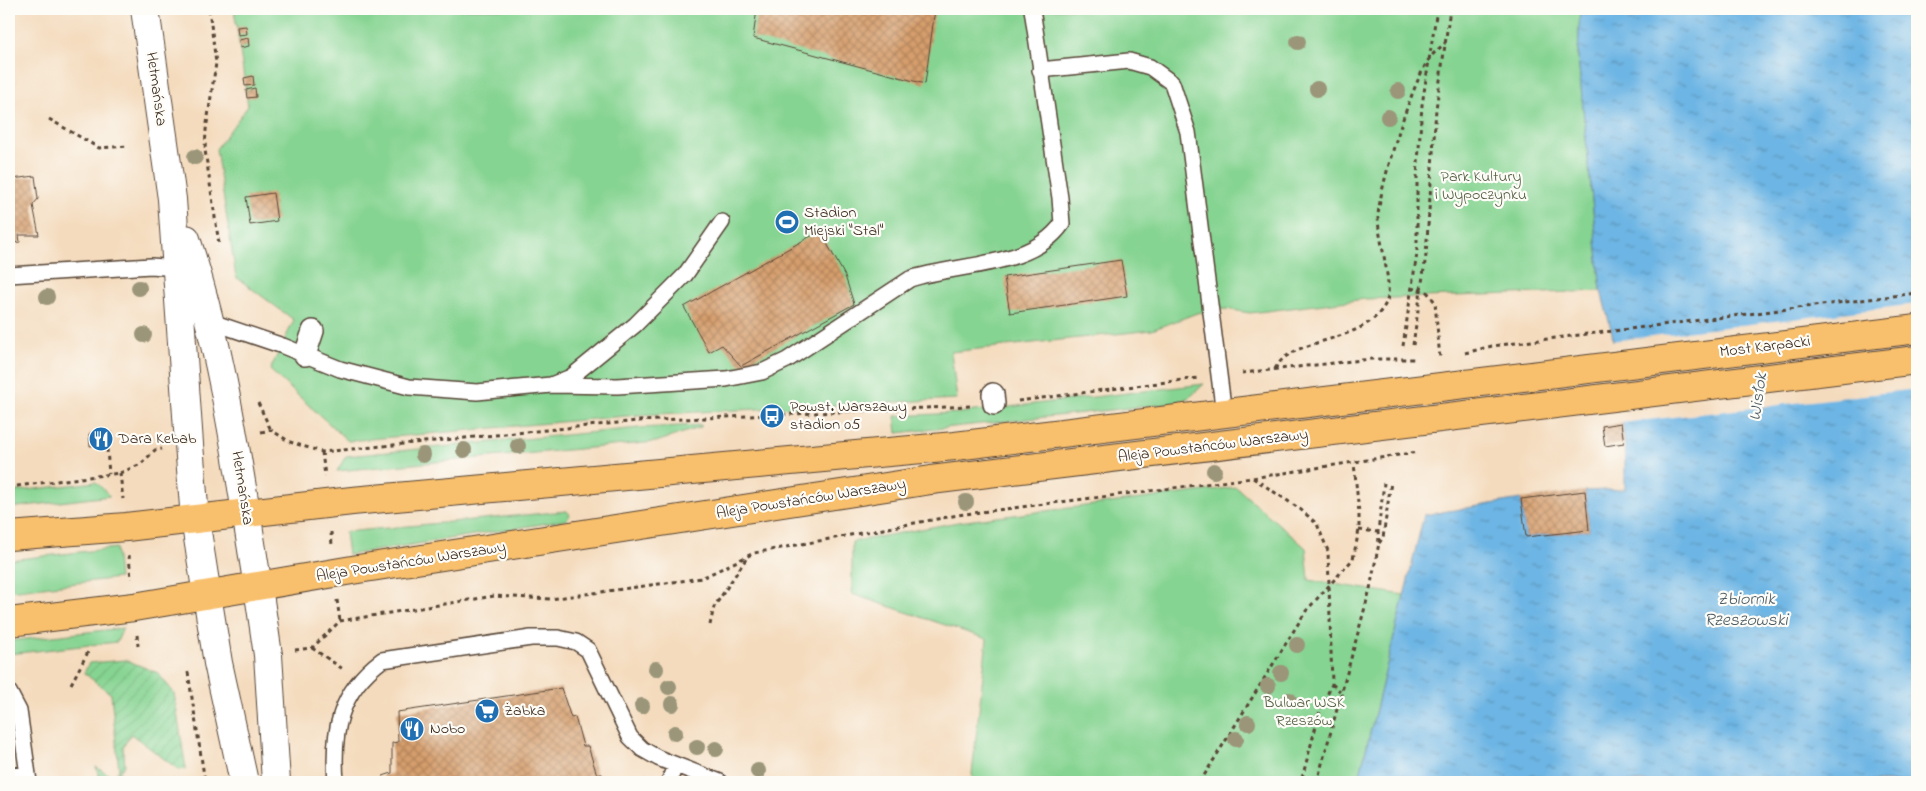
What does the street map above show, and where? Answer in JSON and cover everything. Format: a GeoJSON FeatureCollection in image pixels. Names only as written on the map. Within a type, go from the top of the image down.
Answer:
{"type":"FeatureCollection","features":[{"type":"Feature","properties":{"kind":"main road","name":"Most Karpacki"},"geometry":{"type":"LineString","coordinates":[[1613,366],[1917,329]]}},
{"type":"Feature","properties":{"kind":"main road","name":"Most Karpacki"},"geometry":{"type":"LineString","coordinates":[[1617,396],[1917,360]]}},
{"type":"Feature","properties":{"kind":"main road","name":"Aleja Powstańców Warszawy"},"geometry":{"type":"LineString","coordinates":[[9,536],[956,446],[1613,366]]}},
{"type":"Feature","properties":{"kind":"main road","name":"Aleja Powstańców Warszawy"},"geometry":{"type":"LineString","coordinates":[[9,622],[134,607],[931,480],[1617,396]]}},
{"type":"Feature","properties":{"kind":"street","name":"Hetmańska"},"geometry":{"type":"LineString","coordinates":[[145,9],[172,199],[196,519],[207,595],[243,782]]}},
{"type":"Feature","properties":{"kind":"street","name":"Hetmańska"},"geometry":{"type":"LineString","coordinates":[[172,199],[210,320],[234,437],[268,655],[276,779]]}},
{"type":"Feature","properties":{"kind":"street"},"geometry":{"type":"LineString","coordinates":[[305,355],[313,331]]}},
{"type":"Feature","properties":{"kind":"lane"},"geometry":{"type":"LineString","coordinates":[[180,319],[210,320],[340,370],[409,387],[477,392],[551,385],[617,386],[716,380],[762,372],[787,360],[910,279],[1018,255],[1038,247],[1052,237],[1062,224],[1032,9]]}},
{"type":"Feature","properties":{"kind":"lane"},"geometry":{"type":"LineString","coordinates":[[1040,70],[1129,61],[1150,67],[1172,83],[1188,132],[1224,414]]}},
{"type":"Feature","properties":{"kind":"lane"},"geometry":{"type":"LineString","coordinates":[[551,385],[570,377],[635,325],[685,275],[722,222]]}},
{"type":"Feature","properties":{"kind":"lane"},"geometry":{"type":"LineString","coordinates":[[9,275],[151,266],[177,268]]}},
{"type":"Feature","properties":{"kind":"lane"},"geometry":{"type":"LineString","coordinates":[[336,782],[335,766],[341,712],[346,698],[359,682],[382,660],[398,656],[531,638],[558,638],[576,642],[588,650],[597,664],[630,737],[642,749],[674,765],[720,782]]}},
{"type":"Feature","properties":{"kind":"lane"},"geometry":{"type":"LineString","coordinates":[[9,692],[19,711],[28,778],[9,776]]}},
{"type":"Feature","properties":{"kind":"lane"},"geometry":{"type":"LineString","coordinates":[[669,782],[674,765]]}},
{"type":"Feature","properties":{"kind":"lane"},"geometry":{"type":"LineString","coordinates":[[243,782],[276,779]]}},
{"type":"Feature","properties":{"kind":"path"},"geometry":{"type":"LineString","coordinates":[[209,9],[216,63],[206,130],[205,150],[220,251]]}},
{"type":"Feature","properties":{"kind":"path"},"geometry":{"type":"LineString","coordinates":[[1403,346],[1417,253],[1417,177],[1422,114],[1436,9]]}},
{"type":"Feature","properties":{"kind":"path"},"geometry":{"type":"LineString","coordinates":[[1413,345],[1422,291],[1436,109],[1450,9]]}},
{"type":"Feature","properties":{"kind":"path"},"geometry":{"type":"LineString","coordinates":[[1274,369],[1278,363],[1292,353],[1372,322],[1387,302],[1388,288],[1379,230],[1379,205],[1394,150],[1418,80],[1429,58],[1445,42]]}},
{"type":"Feature","properties":{"kind":"path"},"geometry":{"type":"LineString","coordinates":[[49,118],[99,148],[129,146]]}},
{"type":"Feature","properties":{"kind":"path"},"geometry":{"type":"LineString","coordinates":[[1411,288],[1427,292],[1435,302],[1439,353]]}},
{"type":"Feature","properties":{"kind":"path"},"geometry":{"type":"LineString","coordinates":[[1457,355],[1492,346],[1603,331],[1917,293]]}},
{"type":"Feature","properties":{"kind":"path"},"geometry":{"type":"LineString","coordinates":[[1431,360],[1448,358]]}},
{"type":"Feature","properties":{"kind":"path"},"geometry":{"type":"LineString","coordinates":[[254,397],[271,430],[290,442],[322,452],[638,422],[927,410],[993,399],[1274,369],[1371,360],[1423,360]]}},
{"type":"Feature","properties":{"kind":"path"},"geometry":{"type":"LineString","coordinates":[[255,434],[271,430]]}},
{"type":"Feature","properties":{"kind":"path"},"geometry":{"type":"LineString","coordinates":[[107,449],[108,474]]}},
{"type":"Feature","properties":{"kind":"path"},"geometry":{"type":"LineString","coordinates":[[9,486],[120,473],[141,464],[155,450],[162,449]]}},
{"type":"Feature","properties":{"kind":"path"},"geometry":{"type":"LineString","coordinates":[[292,651],[312,648],[340,621],[494,596],[550,599],[702,578],[748,555],[958,515],[1252,478],[1421,451]]}},
{"type":"Feature","properties":{"kind":"path"},"geometry":{"type":"LineString","coordinates":[[322,452],[324,471]]}},
{"type":"Feature","properties":{"kind":"path"},"geometry":{"type":"LineString","coordinates":[[1200,782],[1306,611],[1353,560],[1359,530],[1354,463]]}},
{"type":"Feature","properties":{"kind":"path"},"geometry":{"type":"LineString","coordinates":[[120,473],[122,493]]}},
{"type":"Feature","properties":{"kind":"path"},"geometry":{"type":"LineString","coordinates":[[1252,478],[1300,510],[1317,524],[1328,551],[1332,684],[1320,711],[1301,782]]}},
{"type":"Feature","properties":{"kind":"path"},"geometry":{"type":"LineString","coordinates":[[1379,543],[1382,538],[1392,482]]}},
{"type":"Feature","properties":{"kind":"path"},"geometry":{"type":"LineString","coordinates":[[1317,782],[1340,691],[1370,588],[1379,543],[1378,532],[1384,483]]}},
{"type":"Feature","properties":{"kind":"path"},"geometry":{"type":"LineString","coordinates":[[1359,530],[1378,532]]}},
{"type":"Feature","properties":{"kind":"path"},"geometry":{"type":"LineString","coordinates":[[128,547],[131,577]]}},
{"type":"Feature","properties":{"kind":"path"},"geometry":{"type":"LineString","coordinates":[[710,625],[714,607],[748,555]]}},
{"type":"Feature","properties":{"kind":"path"},"geometry":{"type":"LineString","coordinates":[[339,614],[340,621]]}},
{"type":"Feature","properties":{"kind":"path"},"geometry":{"type":"LineString","coordinates":[[312,648],[329,657],[359,682]]}},
{"type":"Feature","properties":{"kind":"path"},"geometry":{"type":"LineString","coordinates":[[71,684],[88,652]]}},
{"type":"Feature","properties":{"kind":"path"},"geometry":{"type":"LineString","coordinates":[[188,665],[205,782]]}},
{"type":"Feature","properties":{"kind":"path"},"geometry":{"type":"LineString","coordinates":[[1332,684],[1340,691]]}},
{"type":"Feature","properties":{"kind":"green space","name":"Stadion Miejski \"Stal\""},"geometry":{"type":"Polygon","coordinates":[[[234,9],[1580,9],[1578,57],[1601,291],[1365,299],[1250,313],[1226,309],[1197,313],[1152,330],[951,352],[957,399],[638,415],[348,441],[270,370],[294,320],[236,277],[216,149],[248,106],[234,9]]]}},
{"type":"Feature","properties":{"kind":"green space"},"geometry":{"type":"Polygon","coordinates":[[[1204,384],[1190,397],[1176,403],[897,433],[895,416],[958,413],[1204,384]]]}},
{"type":"Feature","properties":{"kind":"green space"},"geometry":{"type":"Polygon","coordinates":[[[701,425],[701,427],[656,442],[337,471],[346,456],[639,428],[701,425]]]}},
{"type":"Feature","properties":{"kind":"green space"},"geometry":{"type":"Polygon","coordinates":[[[96,482],[110,496],[9,508],[9,492],[96,482]]]}},
{"type":"Feature","properties":{"kind":"green space","name":"Bulwar WSK Rzeszów"},"geometry":{"type":"Polygon","coordinates":[[[1236,487],[1306,548],[1309,580],[1404,595],[1358,782],[974,782],[972,774],[987,639],[852,594],[852,542],[958,522],[1236,487]]]}},
{"type":"Feature","properties":{"kind":"green space"},"geometry":{"type":"Polygon","coordinates":[[[567,511],[570,515],[567,520],[348,555],[345,532],[567,511]]]}},
{"type":"Feature","properties":{"kind":"green space"},"geometry":{"type":"Polygon","coordinates":[[[116,548],[119,578],[9,591],[9,560],[116,548]]]}},
{"type":"Feature","properties":{"kind":"green space"},"geometry":{"type":"Polygon","coordinates":[[[123,628],[117,642],[9,654],[9,641],[123,628]]]}},
{"type":"Feature","properties":{"kind":"green space"},"geometry":{"type":"Polygon","coordinates":[[[126,660],[158,673],[174,693],[186,769],[179,770],[131,734],[123,747],[125,765],[119,772],[132,782],[101,782],[96,767],[113,777],[119,770],[111,694],[84,673],[89,663],[126,660]]]}},
{"type":"Feature","properties":{"kind":"water"},"geometry":{"type":"Polygon","coordinates":[[[1580,9],[1917,9],[1917,782],[1358,782],[1424,515],[1521,499],[1526,537],[1589,530],[1585,491],[1625,489],[1625,445],[1612,333],[1601,291],[1578,57],[1580,9]]]}},
{"type":"Feature","properties":{"kind":"pier"},"geometry":{"type":"Polygon","coordinates":[[[1917,304],[1917,389],[1621,423],[1611,341],[1917,304]]]}},
{"type":"Feature","properties":{"kind":"building"},"geometry":{"type":"Polygon","coordinates":[[[757,9],[935,9],[925,84],[753,38],[757,9]]]}},
{"type":"Feature","properties":{"kind":"building"},"geometry":{"type":"Polygon","coordinates":[[[246,26],[247,34],[238,35],[237,27],[246,26]]]}},
{"type":"Feature","properties":{"kind":"building"},"geometry":{"type":"Polygon","coordinates":[[[248,38],[249,46],[240,48],[239,40],[248,38]]]}},
{"type":"Feature","properties":{"kind":"building"},"geometry":{"type":"Polygon","coordinates":[[[253,76],[254,85],[245,86],[244,78],[253,76]]]}},
{"type":"Feature","properties":{"kind":"building"},"geometry":{"type":"Polygon","coordinates":[[[255,88],[256,97],[247,98],[246,90],[255,88]]]}},
{"type":"Feature","properties":{"kind":"building"},"geometry":{"type":"Polygon","coordinates":[[[9,169],[12,179],[35,176],[38,199],[33,205],[39,235],[19,235],[20,242],[12,243],[9,247],[9,169]]]}},
{"type":"Feature","properties":{"kind":"building"},"geometry":{"type":"Polygon","coordinates":[[[273,193],[277,221],[250,225],[246,197],[273,193]]]}},
{"type":"Feature","properties":{"kind":"building"},"geometry":{"type":"Polygon","coordinates":[[[820,231],[845,276],[854,304],[741,366],[722,345],[709,352],[684,307],[820,231]]]}},
{"type":"Feature","properties":{"kind":"building"},"geometry":{"type":"Polygon","coordinates":[[[1121,260],[1127,296],[1010,313],[1004,277],[1121,260]]]}},
{"type":"Feature","properties":{"kind":"building"},"geometry":{"type":"Polygon","coordinates":[[[1621,423],[1624,443],[1605,446],[1602,426],[1621,423]]]}},
{"type":"Feature","properties":{"kind":"building","name":"Dara Kebab"},"geometry":{"type":"Polygon","coordinates":[[[111,432],[112,444],[90,446],[89,434],[111,432]]]}},
{"type":"Feature","properties":{"kind":"building"},"geometry":{"type":"Polygon","coordinates":[[[1585,491],[1589,530],[1526,537],[1521,499],[1585,491]]]}},
{"type":"Feature","properties":{"kind":"building"},"geometry":{"type":"Polygon","coordinates":[[[561,688],[571,718],[575,717],[583,746],[588,746],[597,775],[602,774],[605,782],[383,782],[383,776],[392,773],[392,743],[398,742],[397,712],[561,688]]]}},
{"type":"Feature","properties":{"kind":"place","name":"Stadion Miejski \"Stal\""},"geometry":{"type":"Point","coordinates":[787,222]}},
{"type":"Feature","properties":{"kind":"place","name":"Powst. Warszawy stadion 05"},"geometry":{"type":"Point","coordinates":[772,416]}},
{"type":"Feature","properties":{"kind":"place","name":"Dara Kebab"},"geometry":{"type":"Point","coordinates":[101,439]}},
{"type":"Feature","properties":{"kind":"place","name":"Żabka"},"geometry":{"type":"Point","coordinates":[487,711]}},
{"type":"Feature","properties":{"kind":"place","name":"Nobo"},"geometry":{"type":"Point","coordinates":[412,729]}},
{"type":"Feature","properties":{"kind":"park label","name":"Park Kultury i Wypoczynku"},"geometry":{"type":"Point","coordinates":[1481,186]}},
{"type":"Feature","properties":{"kind":"water label","name":"Wisłok"},"geometry":{"type":"Point","coordinates":[1759,397]}},
{"type":"Feature","properties":{"kind":"water label","name":"Zbiornik Rzeszowski"},"geometry":{"type":"Point","coordinates":[1746,610]}}]}
